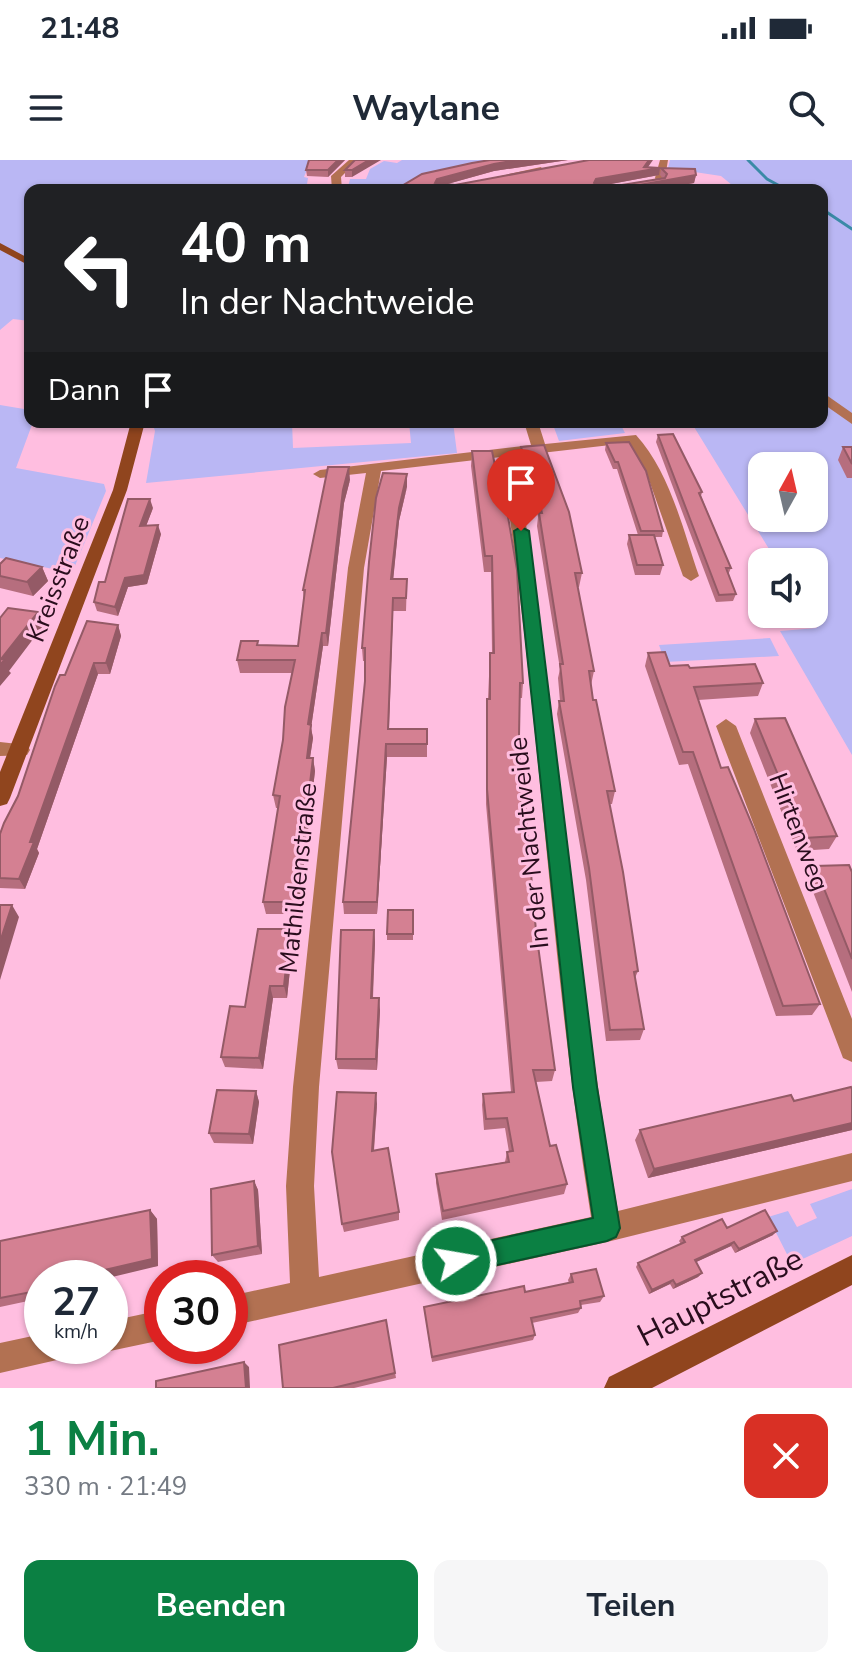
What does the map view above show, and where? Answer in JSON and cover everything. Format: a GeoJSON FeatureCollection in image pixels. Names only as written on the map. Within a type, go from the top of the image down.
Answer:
{"type":"FeatureCollection","features":[{"type":"Feature","properties":{"kind":"street"},"geometry":{"type":"LineString","coordinates":[[337,184],[336,176],[354,160]]}},
{"type":"Feature","properties":{"kind":"street"},"geometry":{"type":"LineString","coordinates":[[663,184],[664,160]]}},
{"type":"Feature","properties":{"kind":"street"},"geometry":{"type":"LineString","coordinates":[[467,184],[550,169]]}},
{"type":"Feature","properties":{"kind":"street"},"geometry":{"type":"LineString","coordinates":[[648,181],[659,184]]}},
{"type":"Feature","properties":{"kind":"street"},"geometry":{"type":"LineString","coordinates":[[0,246],[24,260]]}},
{"type":"Feature","properties":{"kind":"street"},"geometry":{"type":"LineString","coordinates":[[828,401],[852,420]]}},
{"type":"Feature","properties":{"kind":"street","name":"Kreisstraße"},"geometry":{"type":"LineString","coordinates":[[0,798],[10,749],[120,490],[137,428]]}},
{"type":"Feature","properties":{"kind":"street"},"geometry":{"type":"LineString","coordinates":[[533,428],[539,448]]}},
{"type":"Feature","properties":{"kind":"street"},"geometry":{"type":"LineString","coordinates":[[320,474],[631,438],[641,448],[691,576]]}},
{"type":"Feature","properties":{"kind":"street","name":"In der Nachtweide"},"geometry":{"type":"LineString","coordinates":[[507,452],[526,557],[585,1087],[607,1228]]}},
{"type":"Feature","properties":{"kind":"street","name":"Mathildenstraße"},"geometry":{"type":"LineString","coordinates":[[305,1295],[300,1186],[306,1087],[356,568],[374,468]]}},
{"type":"Feature","properties":{"kind":"street","name":"Hirtenweg"},"geometry":{"type":"LineString","coordinates":[[726,726],[852,1050]]}},
{"type":"Feature","properties":{"kind":"street"},"geometry":{"type":"LineString","coordinates":[[248,1307],[607,1228],[852,1167]]}},
{"type":"Feature","properties":{"kind":"street","name":"Hauptstraße"},"geometry":{"type":"LineString","coordinates":[[620,1388],[852,1269]]}},
{"type":"Feature","properties":{"kind":"street"},"geometry":{"type":"LineString","coordinates":[[0,1358],[24,1353]]}},
{"type":"Feature","properties":{"kind":"shaded area"},"geometry":{"type":"Polygon","coordinates":[[[0,160],[324,160],[308,167],[304,177],[308,178],[307,184],[24,184],[24,320],[13,319],[0,330],[0,160]]]}},
{"type":"Feature","properties":{"kind":"shaded area"},"geometry":{"type":"Polygon","coordinates":[[[402,160],[511,160],[425,184],[349,184],[350,179],[366,179],[370,169],[384,161],[397,163],[402,160]]]}},
{"type":"Feature","properties":{"kind":"shaded area"},"geometry":{"type":"Polygon","coordinates":[[[670,160],[852,160],[852,755],[780,631],[828,628],[828,548],[768,548],[759,532],[828,532],[828,452],[748,452],[748,515],[695,428],[828,428],[828,184],[731,184],[721,176],[668,168],[670,160]]]}},
{"type":"Feature","properties":{"kind":"shaded area"},"geometry":{"type":"Polygon","coordinates":[[[0,405],[24,409],[24,428],[31,428],[16,468],[104,484],[106,491],[72,573],[0,558],[0,405]]]}},
{"type":"Feature","properties":{"kind":"shaded area"},"geometry":{"type":"Polygon","coordinates":[[[154,428],[292,428],[293,448],[411,443],[410,428],[454,428],[457,453],[146,483],[154,428]]]}},
{"type":"Feature","properties":{"kind":"shaded area"},"geometry":{"type":"Polygon","coordinates":[[[554,428],[622,428],[625,433],[559,441],[554,428]]]}},
{"type":"Feature","properties":{"kind":"shaded area"},"geometry":{"type":"Polygon","coordinates":[[[770,638],[779,656],[665,662],[659,645],[770,638]]]}},
{"type":"Feature","properties":{"kind":"shaded area"},"geometry":{"type":"Polygon","coordinates":[[[852,1189],[852,1236],[792,1264],[768,1217],[788,1211],[797,1227],[817,1218],[810,1204],[852,1189]]]}},
{"type":"Feature","properties":{"kind":"building"},"geometry":{"type":"Polygon","coordinates":[[[309,160],[338,160],[328,170],[306,170],[309,160]]]}},
{"type":"Feature","properties":{"kind":"building"},"geometry":{"type":"Polygon","coordinates":[[[355,160],[369,160],[352,170],[345,170],[355,160]]]}},
{"type":"Feature","properties":{"kind":"building"},"geometry":{"type":"Polygon","coordinates":[[[518,160],[437,179],[435,183],[445,184],[405,184],[422,174],[472,163],[518,160]]]}},
{"type":"Feature","properties":{"kind":"building"},"geometry":{"type":"Polygon","coordinates":[[[589,160],[649,160],[644,167],[660,168],[596,179],[594,183],[460,184],[589,160]]]}},
{"type":"Feature","properties":{"kind":"building"},"geometry":{"type":"Polygon","coordinates":[[[661,168],[695,169],[696,175],[628,184],[665,178],[667,174],[661,168]]]}},
{"type":"Feature","properties":{"kind":"building"},"geometry":{"type":"Polygon","coordinates":[[[673,434],[702,492],[699,493],[731,568],[726,568],[736,594],[719,595],[658,435],[673,434]]]}},
{"type":"Feature","properties":{"kind":"building"},"geometry":{"type":"Polygon","coordinates":[[[629,442],[646,471],[663,531],[641,531],[618,462],[615,462],[606,443],[629,442]]]}},
{"type":"Feature","properties":{"kind":"building"},"geometry":{"type":"Polygon","coordinates":[[[544,445],[569,512],[582,573],[575,573],[594,671],[589,671],[593,700],[596,700],[615,791],[607,791],[623,872],[644,1029],[610,1030],[589,868],[559,701],[564,701],[560,664],[563,664],[539,513],[542,513],[533,476],[521,447],[544,445]]]}},
{"type":"Feature","properties":{"kind":"building"},"geometry":{"type":"Polygon","coordinates":[[[843,447],[852,447],[852,464],[843,447]]]}},
{"type":"Feature","properties":{"kind":"building"},"geometry":{"type":"Polygon","coordinates":[[[472,451],[492,451],[502,499],[505,499],[517,570],[523,683],[520,683],[519,736],[521,804],[525,804],[536,931],[555,1070],[533,1070],[550,1146],[556,1145],[567,1184],[443,1211],[436,1174],[509,1162],[507,1152],[513,1151],[507,1118],[486,1119],[483,1094],[514,1092],[487,789],[487,699],[490,699],[490,653],[494,653],[492,556],[485,556],[472,451]]]}},
{"type":"Feature","properties":{"kind":"building"},"geometry":{"type":"Polygon","coordinates":[[[328,467],[349,467],[343,490],[326,633],[322,633],[308,724],[311,725],[307,758],[313,758],[296,902],[263,902],[280,796],[273,795],[295,660],[237,660],[241,641],[258,641],[257,645],[298,646],[303,590],[328,467]]]}},
{"type":"Feature","properties":{"kind":"building"},"geometry":{"type":"Polygon","coordinates":[[[383,473],[407,474],[399,508],[391,579],[407,579],[406,598],[393,598],[388,729],[427,729],[427,744],[386,744],[377,902],[343,902],[365,681],[365,648],[362,648],[369,562],[376,498],[383,473]]]}},
{"type":"Feature","properties":{"kind":"building"},"geometry":{"type":"Polygon","coordinates":[[[128,499],[150,499],[140,526],[158,525],[144,575],[125,578],[115,607],[94,602],[99,582],[105,582],[128,499]]]}},
{"type":"Feature","properties":{"kind":"building"},"geometry":{"type":"Polygon","coordinates":[[[629,535],[654,535],[663,565],[637,565],[629,535]]]}},
{"type":"Feature","properties":{"kind":"building"},"geometry":{"type":"Polygon","coordinates":[[[6,558],[42,567],[27,582],[0,576],[0,564],[6,558]]]}},
{"type":"Feature","properties":{"kind":"building"},"geometry":{"type":"Polygon","coordinates":[[[8,608],[38,612],[1,659],[4,660],[0,665],[0,618],[8,608]]]}},
{"type":"Feature","properties":{"kind":"building"},"geometry":{"type":"Polygon","coordinates":[[[87,621],[118,625],[106,663],[94,663],[19,879],[0,878],[0,834],[18,796],[55,686],[60,675],[65,675],[87,621]]]}},
{"type":"Feature","properties":{"kind":"building"},"geometry":{"type":"Polygon","coordinates":[[[665,652],[670,666],[688,665],[690,668],[755,664],[763,683],[694,687],[721,768],[728,767],[820,1004],[783,1006],[693,752],[683,752],[648,653],[665,652]]]}},
{"type":"Feature","properties":{"kind":"building"},"geometry":{"type":"Polygon","coordinates":[[[785,718],[837,836],[804,838],[755,719],[785,718]]]}},
{"type":"Feature","properties":{"kind":"building"},"geometry":{"type":"Polygon","coordinates":[[[849,865],[852,872],[852,959],[815,866],[849,865]]]}},
{"type":"Feature","properties":{"kind":"building"},"geometry":{"type":"Polygon","coordinates":[[[0,905],[12,905],[0,942],[0,905]]]}},
{"type":"Feature","properties":{"kind":"building"},"geometry":{"type":"Polygon","coordinates":[[[388,910],[413,910],[413,934],[387,934],[388,910]]]}},
{"type":"Feature","properties":{"kind":"building"},"geometry":{"type":"Polygon","coordinates":[[[258,929],[290,929],[284,986],[270,986],[259,1058],[221,1057],[230,1006],[245,1007],[258,929]]]}},
{"type":"Feature","properties":{"kind":"building"},"geometry":{"type":"Polygon","coordinates":[[[341,930],[374,930],[371,998],[379,998],[376,1059],[336,1059],[341,930]]]}},
{"type":"Feature","properties":{"kind":"building"},"geometry":{"type":"Polygon","coordinates":[[[851,1087],[852,1123],[654,1169],[640,1130],[791,1095],[794,1101],[851,1087]]]}},
{"type":"Feature","properties":{"kind":"building"},"geometry":{"type":"Polygon","coordinates":[[[217,1090],[256,1091],[249,1134],[209,1133],[217,1090]]]}},
{"type":"Feature","properties":{"kind":"building"},"geometry":{"type":"Polygon","coordinates":[[[337,1092],[376,1093],[372,1151],[388,1148],[399,1212],[342,1224],[332,1152],[337,1092]]]}},
{"type":"Feature","properties":{"kind":"building"},"geometry":{"type":"Polygon","coordinates":[[[254,1181],[258,1246],[212,1255],[211,1189],[254,1181]]]}},
{"type":"Feature","properties":{"kind":"building"},"geometry":{"type":"Polygon","coordinates":[[[150,1210],[152,1259],[128,1265],[128,1260],[24,1260],[24,1293],[0,1298],[0,1241],[150,1210]]]}},
{"type":"Feature","properties":{"kind":"building"},"geometry":{"type":"Polygon","coordinates":[[[765,1210],[777,1231],[739,1249],[734,1242],[695,1260],[702,1273],[676,1285],[673,1280],[652,1290],[638,1263],[685,1242],[682,1237],[722,1219],[727,1228],[765,1210]]]}},
{"type":"Feature","properties":{"kind":"building"},"geometry":{"type":"Polygon","coordinates":[[[596,1269],[604,1296],[580,1301],[581,1308],[531,1318],[535,1335],[432,1357],[424,1307],[524,1286],[525,1292],[573,1282],[571,1274],[596,1269]]]}},
{"type":"Feature","properties":{"kind":"building"},"geometry":{"type":"Polygon","coordinates":[[[386,1320],[395,1373],[333,1388],[283,1388],[279,1345],[386,1320]]]}},
{"type":"Feature","properties":{"kind":"building"},"geometry":{"type":"Polygon","coordinates":[[[244,1364],[246,1388],[156,1388],[156,1381],[244,1364]]]}},
{"type":"Feature","properties":{"kind":"waterway"},"geometry":{"type":"LineString","coordinates":[[748,160],[776,184]]}},
{"type":"Feature","properties":{"kind":"waterway"},"geometry":{"type":"LineString","coordinates":[[828,213],[852,229]]}},
{"type":"Feature","properties":{"kind":"route"},"geometry":{"type":"LineString","coordinates":[[456,1261],[607,1228],[585,1087],[521,531]]}}]}
